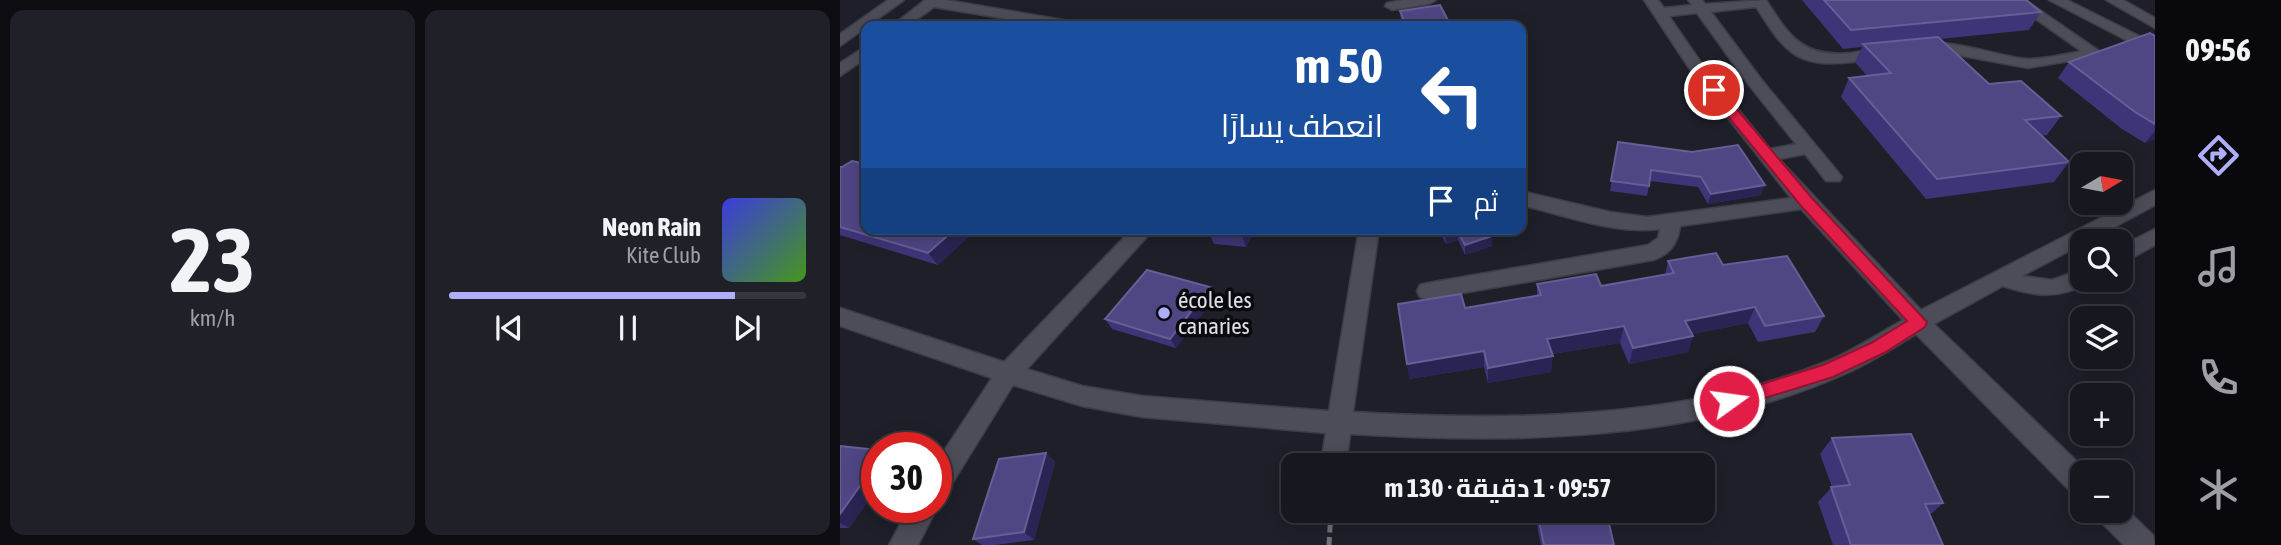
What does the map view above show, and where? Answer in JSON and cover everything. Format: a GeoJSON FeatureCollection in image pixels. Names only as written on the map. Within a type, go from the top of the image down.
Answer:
{"type":"FeatureCollection","features":[{"type":"Feature","properties":{"kind":"street"},"geometry":{"type":"LineString","coordinates":[[868,21],[897,0]]}},
{"type":"Feature","properties":{"kind":"street"},"geometry":{"type":"LineString","coordinates":[[1392,6],[1429,0]]}},
{"type":"Feature","properties":{"kind":"street"},"geometry":{"type":"LineString","coordinates":[[2016,0],[2094,53]]}},
{"type":"Feature","properties":{"kind":"street"},"geometry":{"type":"LineString","coordinates":[[2056,0],[2155,50]]}},
{"type":"Feature","properties":{"kind":"street"},"geometry":{"type":"LineString","coordinates":[[2113,0],[2155,24]]}},
{"type":"Feature","properties":{"kind":"street"},"geometry":{"type":"LineString","coordinates":[[906,21],[933,1],[1047,21]]}},
{"type":"Feature","properties":{"kind":"street"},"geometry":{"type":"LineString","coordinates":[[1657,4],[1759,1],[1796,48],[1822,58],[1936,48],[2035,64],[2094,53],[2134,39]]}},
{"type":"Feature","properties":{"kind":"street"},"geometry":{"type":"LineString","coordinates":[[1657,4],[1700,73],[1807,202],[1919,322],[2070,473]]}},
{"type":"Feature","properties":{"kind":"street"},"geometry":{"type":"LineString","coordinates":[[1698,4],[1755,82],[1833,177]]}},
{"type":"Feature","properties":{"kind":"street"},"geometry":{"type":"LineString","coordinates":[[840,41],[861,26]]}},
{"type":"Feature","properties":{"kind":"street"},"geometry":{"type":"LineString","coordinates":[[840,71],[861,55]]}},
{"type":"Feature","properties":{"kind":"street"},"geometry":{"type":"LineString","coordinates":[[1766,155],[1808,148]]}},
{"type":"Feature","properties":{"kind":"street"},"geometry":{"type":"LineString","coordinates":[[840,317],[1089,397],[1153,408],[1339,423],[1415,426],[1549,424],[1643,418],[1709,407],[1770,391],[1827,371],[1877,348],[1919,322],[2155,197]]}},
{"type":"Feature","properties":{"kind":"street"},"geometry":{"type":"LineString","coordinates":[[1526,199],[1610,219],[1647,224],[1807,202]]}},
{"type":"Feature","properties":{"kind":"street"},"geometry":{"type":"LineString","coordinates":[[1428,291],[1653,251],[1664,245],[1670,237],[1670,222]]}},
{"type":"Feature","properties":{"kind":"street"},"geometry":{"type":"LineString","coordinates":[[952,461],[1008,373],[1138,235]]}},
{"type":"Feature","properties":{"kind":"street"},"geometry":{"type":"LineString","coordinates":[[1335,453],[1368,235]]}},
{"type":"Feature","properties":{"kind":"street"},"geometry":{"type":"LineString","coordinates":[[2133,249],[2155,236]]}},
{"type":"Feature","properties":{"kind":"street"},"geometry":{"type":"LineString","coordinates":[[2004,278],[2032,287],[2056,289],[2070,283]]}},
{"type":"Feature","properties":{"kind":"street"},"geometry":{"type":"LineString","coordinates":[[903,545],[915,523]]}},
{"type":"Feature","properties":{"kind":"street"},"geometry":{"type":"LineString","coordinates":[[2121,523],[2143,545]]}},
{"type":"Feature","properties":{"kind":"path"},"geometry":{"type":"LineString","coordinates":[[1329,545],[1330,523]]}},
{"type":"Feature","properties":{"kind":"building"},"geometry":{"type":"Polygon","coordinates":[[[1824,0],[2026,0],[2041,12],[1851,30],[1824,0]]]}},
{"type":"Feature","properties":{"kind":"building"},"geometry":{"type":"Polygon","coordinates":[[[1440,5],[1448,21],[1404,21],[1400,11],[1440,5]]]}},
{"type":"Feature","properties":{"kind":"building"},"geometry":{"type":"Polygon","coordinates":[[[2150,33],[2155,36],[2155,124],[2069,62],[2150,33]]]}},
{"type":"Feature","properties":{"kind":"building"},"geometry":{"type":"Polygon","coordinates":[[[1938,37],[1989,84],[2021,81],[2061,116],[2025,120],[2069,162],[1937,179],[1849,78],[1891,73],[1863,44],[1938,37]]]}},
{"type":"Feature","properties":{"kind":"building"},"geometry":{"type":"Polygon","coordinates":[[[1618,142],[1692,152],[1738,145],[1765,185],[1711,194],[1701,177],[1651,170],[1649,186],[1611,181],[1618,142]]]}},
{"type":"Feature","properties":{"kind":"building"},"geometry":{"type":"Polygon","coordinates":[[[852,161],[861,163],[861,233],[840,227],[842,167],[852,161]]]}},
{"type":"Feature","properties":{"kind":"building"},"geometry":{"type":"Polygon","coordinates":[[[867,235],[948,235],[928,253],[867,235]]]}},
{"type":"Feature","properties":{"kind":"building"},"geometry":{"type":"Polygon","coordinates":[[[1460,235],[1492,236],[1465,245],[1460,235]]]}},
{"type":"Feature","properties":{"kind":"building"},"geometry":{"type":"Polygon","coordinates":[[[1716,253],[1723,265],[1787,256],[1824,316],[1765,326],[1755,307],[1685,321],[1693,336],[1633,348],[1624,326],[1547,339],[1553,356],[1488,368],[1484,351],[1407,364],[1398,304],[1461,294],[1465,308],[1541,295],[1537,284],[1596,274],[1601,286],[1674,273],[1668,261],[1716,253]]]}},
{"type":"Feature","properties":{"kind":"building","name":"école les canaries"},"geometry":{"type":"Polygon","coordinates":[[[1147,270],[1210,287],[1170,339],[1105,319],[1147,270]]]}},
{"type":"Feature","properties":{"kind":"building"},"geometry":{"type":"Polygon","coordinates":[[[1911,434],[1943,503],[1925,504],[1943,545],[1851,545],[1831,487],[1850,485],[1832,438],[1911,434]]]}},
{"type":"Feature","properties":{"kind":"building"},"geometry":{"type":"Polygon","coordinates":[[[840,446],[861,448],[861,484],[840,514],[840,446]]]}},
{"type":"Feature","properties":{"kind":"building"},"geometry":{"type":"Polygon","coordinates":[[[1046,453],[1024,532],[973,539],[999,459],[1046,453]]]}},
{"type":"Feature","properties":{"kind":"building"},"geometry":{"type":"Polygon","coordinates":[[[1539,523],[1609,523],[1614,545],[1544,545],[1539,523]]]}},
{"type":"Feature","properties":{"kind":"place","name":"école les canaries"},"geometry":{"type":"Point","coordinates":[1164,313]}},
{"type":"Feature","properties":{"kind":"route"},"geometry":{"type":"LineString","coordinates":[[1714,90],[1807,202],[1919,322],[1877,348],[1827,371],[1770,391],[1729,401]]}}]}
